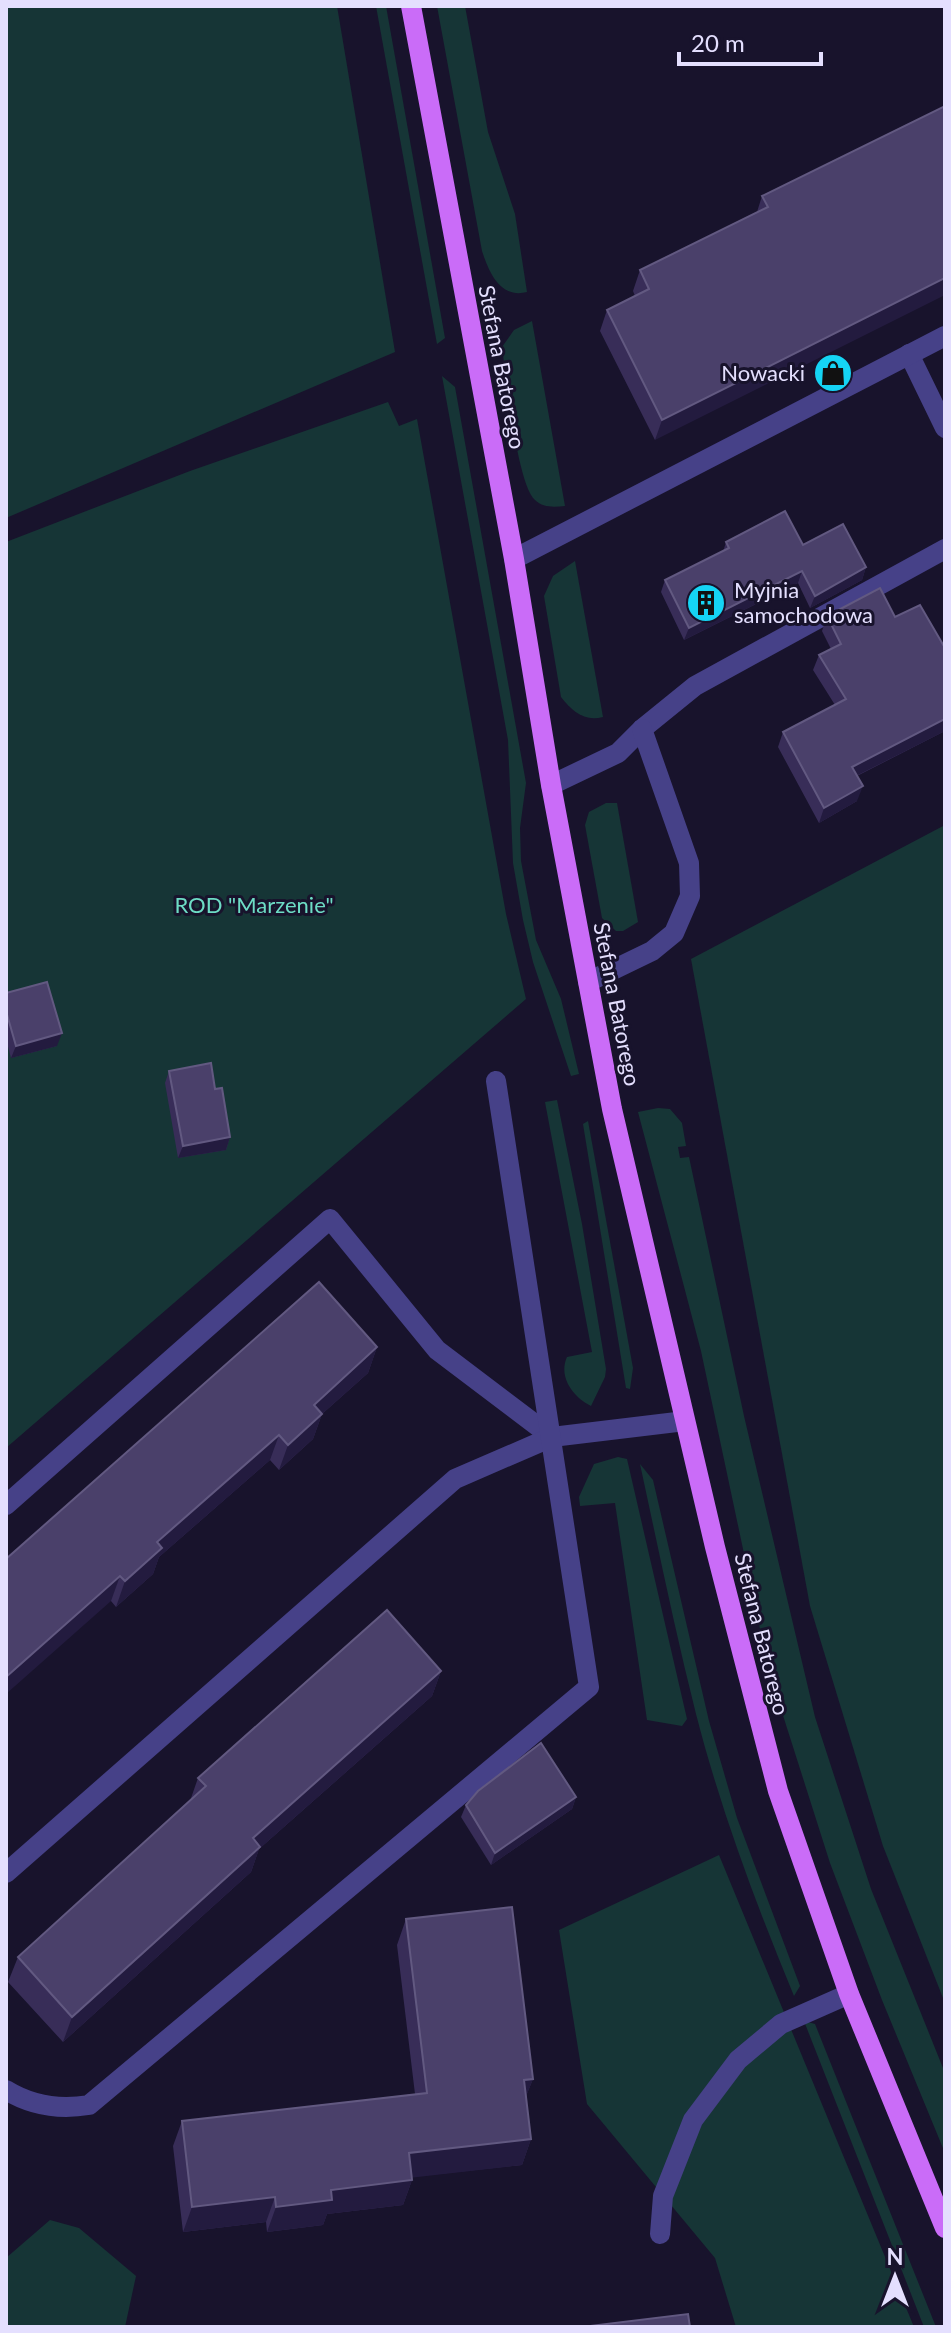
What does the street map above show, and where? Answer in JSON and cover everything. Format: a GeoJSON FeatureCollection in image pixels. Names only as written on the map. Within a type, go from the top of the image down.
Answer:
{"type":"FeatureCollection","features":[{"type":"Feature","properties":{"kind":"main road","name":"Stefana Batorego"},"geometry":{"type":"LineString","coordinates":[[411,6],[612,1109],[715,1547],[778,1791],[849,1994],[945,2228]]}},
{"type":"Feature","properties":{"kind":"street"},"geometry":{"type":"LineString","coordinates":[[514,559],[945,336]]}},
{"type":"Feature","properties":{"kind":"street"},"geometry":{"type":"LineString","coordinates":[[909,354],[945,428]]}},
{"type":"Feature","properties":{"kind":"street"},"geometry":{"type":"LineString","coordinates":[[551,785],[618,753],[695,686],[945,549]]}},
{"type":"Feature","properties":{"kind":"street"},"geometry":{"type":"LineString","coordinates":[[588,982],[652,951],[674,933],[690,896],[689,863],[642,729]]}},
{"type":"Feature","properties":{"kind":"street"},"geometry":{"type":"LineString","coordinates":[[6,2090],[42,2106],[66,2109],[89,2105],[589,1687],[496,1081]]}},
{"type":"Feature","properties":{"kind":"street"},"geometry":{"type":"LineString","coordinates":[[6,1505],[330,1219],[437,1350],[552,1437]]}},
{"type":"Feature","properties":{"kind":"street"},"geometry":{"type":"LineString","coordinates":[[6,1873],[455,1479],[552,1437],[685,1421]]}},
{"type":"Feature","properties":{"kind":"street"},"geometry":{"type":"LineString","coordinates":[[660,2234],[663,2196],[693,2120],[738,2060],[781,2024],[849,1994]]}},
{"type":"Feature","properties":{"kind":"green space"},"geometry":{"type":"Polygon","coordinates":[[[6,6],[337,6],[395,352],[6,518],[6,6]]]}},
{"type":"Feature","properties":{"kind":"green space"},"geometry":{"type":"Polygon","coordinates":[[[376,6],[386,6],[445,338],[437,344],[376,6]]]}},
{"type":"Feature","properties":{"kind":"green space"},"geometry":{"type":"Polygon","coordinates":[[[437,6],[465,6],[488,132],[515,214],[527,292],[510,292],[503,288],[492,275],[482,251],[437,6]]]}},
{"type":"Feature","properties":{"kind":"green space"},"geometry":{"type":"Polygon","coordinates":[[[532,321],[565,506],[545,506],[535,500],[523,473],[513,428],[502,347],[514,330],[532,321]]]}},
{"type":"Feature","properties":{"kind":"green space"},"geometry":{"type":"Polygon","coordinates":[[[442,376],[455,387],[526,783],[520,828],[521,861],[536,940],[561,999],[579,1074],[571,1076],[533,962],[523,920],[513,863],[508,740],[442,376]]]}},
{"type":"Feature","properties":{"kind":"green space","name":"ROD \"Marzenie\""},"geometry":{"type":"Polygon","coordinates":[[[388,402],[399,426],[417,419],[506,914],[526,999],[6,1448],[6,542],[190,471],[388,402]]]}},
{"type":"Feature","properties":{"kind":"green space"},"geometry":{"type":"Polygon","coordinates":[[[575,561],[603,717],[590,718],[579,714],[561,697],[544,596],[553,576],[575,561]]]}},
{"type":"Feature","properties":{"kind":"green space"},"geometry":{"type":"Polygon","coordinates":[[[606,803],[617,803],[638,922],[623,931],[616,931],[602,918],[585,825],[589,812],[606,803]]]}},
{"type":"Feature","properties":{"kind":"green space"},"geometry":{"type":"Polygon","coordinates":[[[945,825],[945,2003],[883,1846],[810,1606],[691,959],[945,825]]]}},
{"type":"Feature","properties":{"kind":"green space"},"geometry":{"type":"Polygon","coordinates":[[[557,1100],[606,1369],[591,1406],[573,1392],[564,1372],[567,1357],[592,1352],[545,1102],[557,1100]]]}},
{"type":"Feature","properties":{"kind":"green space"},"geometry":{"type":"Polygon","coordinates":[[[670,1109],[682,1123],[686,1146],[678,1147],[680,1158],[689,1157],[744,1416],[815,1717],[871,1889],[945,2073],[945,2153],[830,1863],[780,1706],[760,1629],[701,1351],[638,1112],[670,1109]]]}},
{"type":"Feature","properties":{"kind":"green space"},"geometry":{"type":"Polygon","coordinates":[[[588,1121],[633,1368],[630,1389],[626,1388],[583,1124],[588,1121]]]}},
{"type":"Feature","properties":{"kind":"green space"},"geometry":{"type":"Polygon","coordinates":[[[618,1457],[627,1459],[687,1719],[682,1726],[647,1720],[615,1503],[580,1506],[579,1497],[594,1464],[618,1457]]]}},
{"type":"Feature","properties":{"kind":"green space"},"geometry":{"type":"Polygon","coordinates":[[[640,1464],[653,1480],[709,1721],[737,1818],[800,1986],[794,1996],[740,1857],[706,1750],[640,1464]]]}},
{"type":"Feature","properties":{"kind":"green space"},"geometry":{"type":"Polygon","coordinates":[[[719,1855],[914,2327],[736,2327],[715,2258],[587,2104],[559,1930],[719,1855]]]}},
{"type":"Feature","properties":{"kind":"green space"},"geometry":{"type":"Polygon","coordinates":[[[804,2021],[815,2024],[936,2327],[924,2327],[804,2021]]]}},
{"type":"Feature","properties":{"kind":"green space"},"geometry":{"type":"Polygon","coordinates":[[[50,2220],[79,2228],[136,2276],[125,2327],[6,2327],[6,2258],[50,2220]]]}},
{"type":"Feature","properties":{"kind":"building"},"geometry":{"type":"Polygon","coordinates":[[[945,106],[945,278],[662,420],[607,310],[649,289],[640,270],[768,207],[762,196],[945,106]]]}},
{"type":"Feature","properties":{"kind":"building"},"geometry":{"type":"Polygon","coordinates":[[[785,511],[803,545],[843,524],[866,567],[815,596],[802,571],[689,628],[665,580],[729,548],[726,542],[785,511]]]}},
{"type":"Feature","properties":{"kind":"building"},"geometry":{"type":"Polygon","coordinates":[[[880,588],[895,617],[920,605],[945,648],[945,719],[852,767],[863,786],[824,808],[783,732],[846,699],[819,655],[841,644],[827,616],[880,588]]]}},
{"type":"Feature","properties":{"kind":"building"},"geometry":{"type":"Polygon","coordinates":[[[47,982],[62,1033],[16,1046],[6,1011],[6,993],[47,982]]]}},
{"type":"Feature","properties":{"kind":"building"},"geometry":{"type":"Polygon","coordinates":[[[211,1063],[215,1089],[222,1088],[230,1137],[183,1146],[169,1071],[211,1063]]]}},
{"type":"Feature","properties":{"kind":"building"},"geometry":{"type":"Polygon","coordinates":[[[319,1282],[377,1347],[314,1405],[322,1414],[288,1445],[279,1435],[157,1542],[162,1548],[125,1581],[120,1576],[6,1677],[6,1559],[319,1282]]]}},
{"type":"Feature","properties":{"kind":"building"},"geometry":{"type":"Polygon","coordinates":[[[387,1610],[441,1671],[253,1838],[260,1847],[72,2017],[18,1957],[206,1786],[198,1778],[387,1610]]]}},
{"type":"Feature","properties":{"kind":"building"},"geometry":{"type":"Polygon","coordinates":[[[541,1743],[576,1797],[495,1853],[466,1805],[478,1791],[541,1743]]]}},
{"type":"Feature","properties":{"kind":"building"},"geometry":{"type":"Polygon","coordinates":[[[512,1907],[533,2079],[524,2080],[531,2139],[409,2153],[412,2180],[331,2190],[332,2200],[276,2207],[275,2197],[192,2207],[182,2121],[427,2093],[406,1919],[512,1907]]]}},
{"type":"Feature","properties":{"kind":"building"},"geometry":{"type":"Polygon","coordinates":[[[688,2314],[690,2327],[582,2327],[688,2314]]]}},
{"type":"Feature","properties":{"kind":"place","name":"Nowacki"},"geometry":{"type":"Point","coordinates":[833,373]}},
{"type":"Feature","properties":{"kind":"place","name":"Myjnia samochodowa"},"geometry":{"type":"Point","coordinates":[706,603]}}]}
